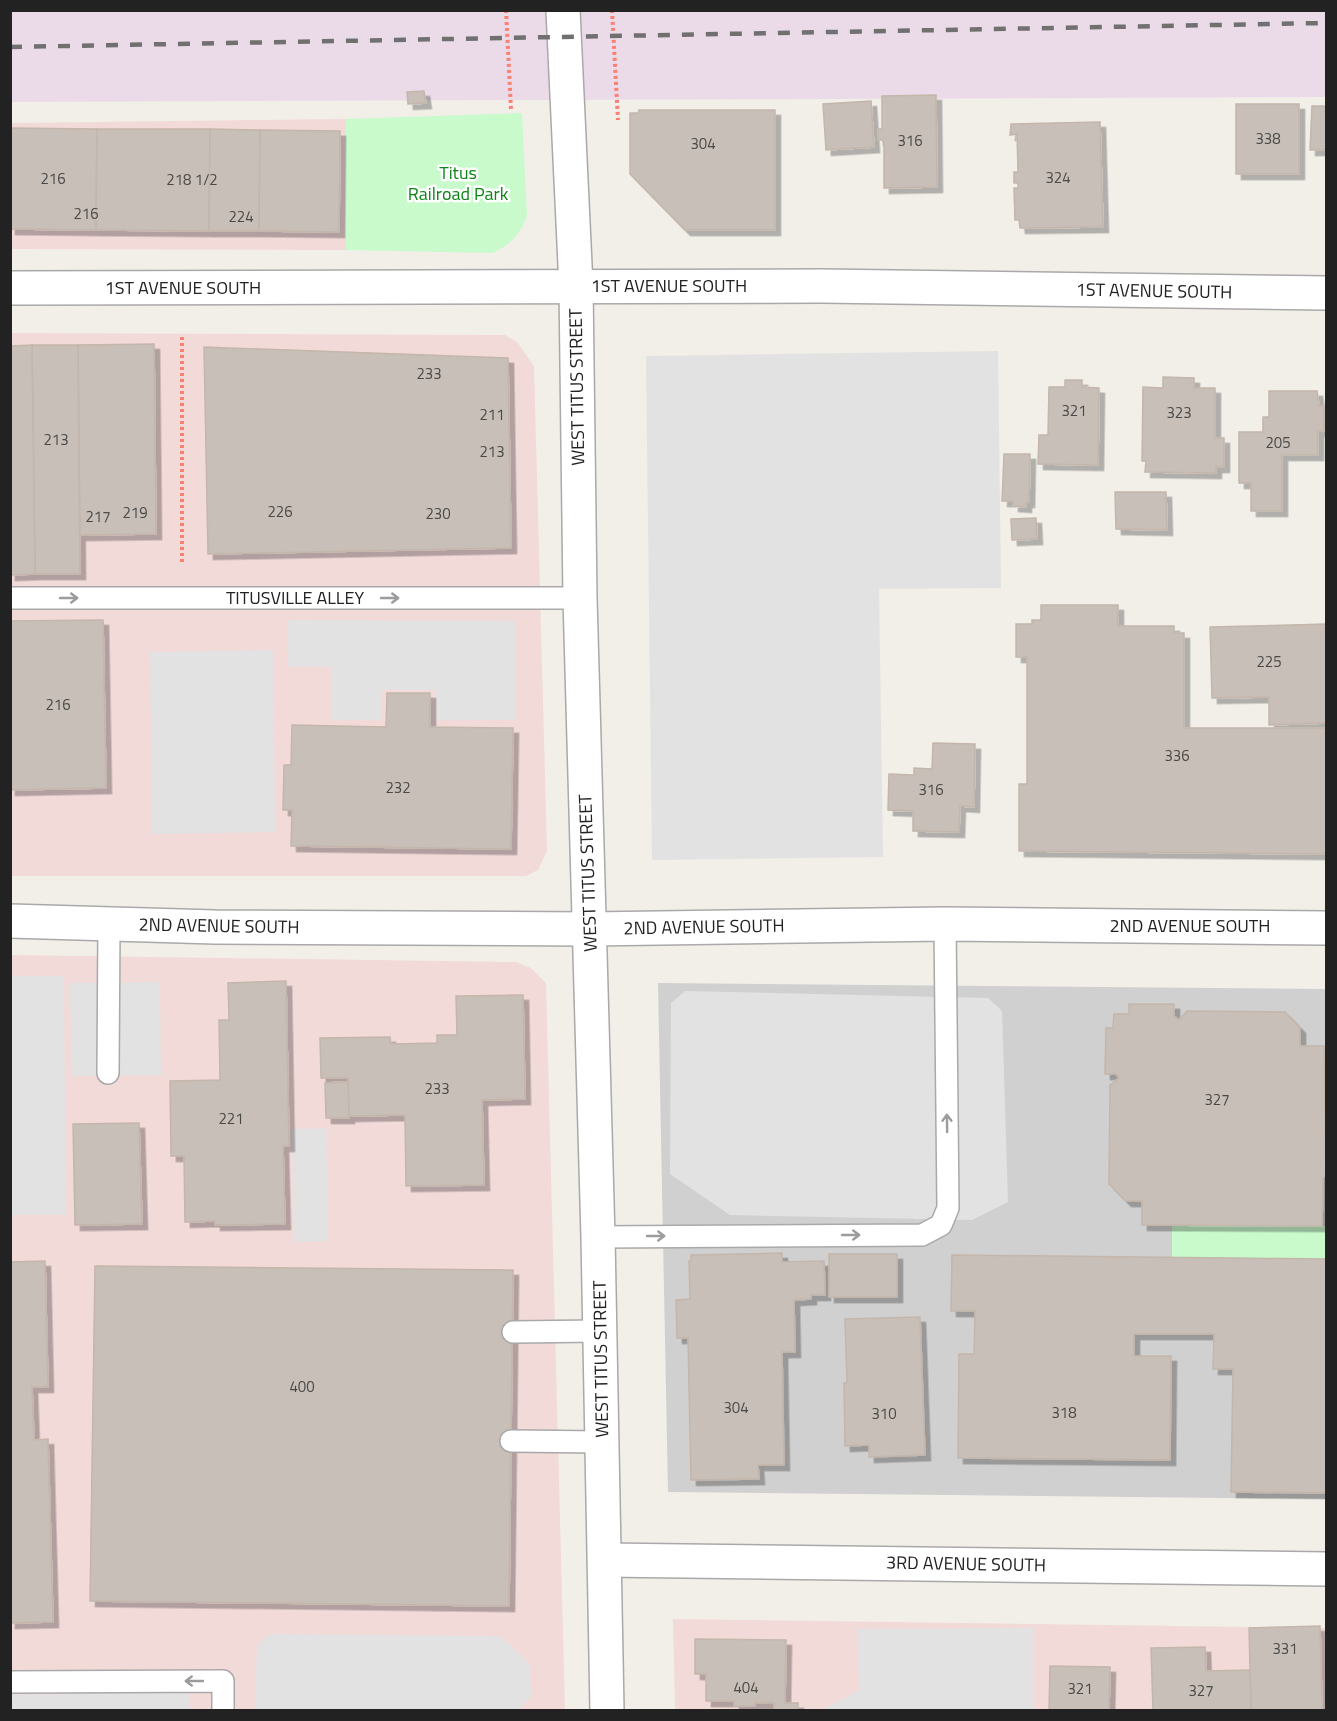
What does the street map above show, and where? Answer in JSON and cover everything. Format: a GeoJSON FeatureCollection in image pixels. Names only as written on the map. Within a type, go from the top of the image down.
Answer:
{"type":"FeatureCollection","features":[{"type":"Feature","properties":{"kind":"street","name":"WEST TITUS STREET"},"geometry":{"type":"LineString","coordinates":[[564,23],[576,286],[580,598],[598,1237],[607,1710]]}},
{"type":"Feature","properties":{"kind":"street","name":"1ST AVENUE SOUTH"},"geometry":{"type":"LineString","coordinates":[[10,288],[356,289],[822,286],[1326,293]]}},
{"type":"Feature","properties":{"kind":"street","name":"2ND AVENUE SOUTH"},"geometry":{"type":"LineString","coordinates":[[10,921],[226,927],[590,929],[945,924],[1326,927]]}},
{"type":"Feature","properties":{"kind":"street","name":"3RD AVENUE SOUTH"},"geometry":{"type":"LineString","coordinates":[[605,1560],[1326,1569]]}},
{"type":"Feature","properties":{"kind":"lane","name":"TITUSVILLE ALLEY"},"geometry":{"type":"LineString","coordinates":[[10,598],[580,598]]}},
{"type":"Feature","properties":{"kind":"lane"},"geometry":{"type":"LineString","coordinates":[[108,1073],[109,924]]}},
{"type":"Feature","properties":{"kind":"lane"},"geometry":{"type":"LineString","coordinates":[[598,1237],[922,1235],[941,1225],[948,1208],[945,924]]}},
{"type":"Feature","properties":{"kind":"lane"},"geometry":{"type":"LineString","coordinates":[[513,1332],[600,1331]]}},
{"type":"Feature","properties":{"kind":"lane"},"geometry":{"type":"LineString","coordinates":[[511,1441],[602,1442]]}},
{"type":"Feature","properties":{"kind":"lane"},"geometry":{"type":"LineString","coordinates":[[10,1682],[223,1681],[223,1710]]}},
{"type":"Feature","properties":{"kind":"path"},"geometry":{"type":"LineString","coordinates":[[506,10],[511,109]]}},
{"type":"Feature","properties":{"kind":"path"},"geometry":{"type":"LineString","coordinates":[[612,10],[618,120]]}},
{"type":"Feature","properties":{"kind":"path"},"geometry":{"type":"LineString","coordinates":[[182,337],[182,598]]}},
{"type":"Feature","properties":{"kind":"shaded area"},"geometry":{"type":"Polygon","coordinates":[[[10,11],[1326,11],[1326,97],[11,102],[10,11]]]}},
{"type":"Feature","properties":{"kind":"shaded area"},"geometry":{"type":"Polygon","coordinates":[[[346,119],[346,250],[11,249],[10,123],[346,119]]]}},
{"type":"Feature","properties":{"kind":"shaded area"},"geometry":{"type":"Polygon","coordinates":[[[11,333],[505,335],[517,342],[534,366],[547,851],[538,870],[526,876],[11,876],[11,333]]]}},
{"type":"Feature","properties":{"kind":"shaded area"},"geometry":{"type":"Polygon","coordinates":[[[998,351],[1001,588],[879,589],[883,857],[652,860],[646,356],[998,351]]]}},
{"type":"Feature","properties":{"kind":"shaded area"},"geometry":{"type":"Polygon","coordinates":[[[288,620],[515,621],[515,720],[435,720],[435,690],[382,690],[382,720],[332,720],[332,667],[288,667],[288,620]]]}},
{"type":"Feature","properties":{"kind":"shaded area"},"geometry":{"type":"Polygon","coordinates":[[[273,650],[275,832],[152,834],[150,652],[273,650]]]}},
{"type":"Feature","properties":{"kind":"shaded area"},"geometry":{"type":"Polygon","coordinates":[[[11,955],[516,962],[531,968],[546,983],[565,1710],[11,1710],[11,955]]]}},
{"type":"Feature","properties":{"kind":"shaded area"},"geometry":{"type":"Polygon","coordinates":[[[10,976],[64,976],[66,1215],[11,1215],[10,976]]]}},
{"type":"Feature","properties":{"kind":"shaded area"},"geometry":{"type":"Polygon","coordinates":[[[160,982],[161,1075],[71,1076],[70,983],[160,982]]]}},
{"type":"Feature","properties":{"kind":"shaded area"},"geometry":{"type":"Polygon","coordinates":[[[658,983],[1326,989],[1326,1499],[668,1492],[658,983]]]}},
{"type":"Feature","properties":{"kind":"shaded area"},"geometry":{"type":"Polygon","coordinates":[[[685,991],[988,998],[1002,1011],[1008,1202],[972,1220],[730,1215],[670,1174],[671,1003],[685,991]]]}},
{"type":"Feature","properties":{"kind":"shaded area"},"geometry":{"type":"Polygon","coordinates":[[[326,1128],[328,1241],[294,1242],[292,1129],[326,1128]]]}},
{"type":"Feature","properties":{"kind":"shaded area"},"geometry":{"type":"Polygon","coordinates":[[[673,1619],[1326,1628],[1326,1710],[675,1710],[673,1619]]]}},
{"type":"Feature","properties":{"kind":"shaded area"},"geometry":{"type":"Polygon","coordinates":[[[1034,1628],[1034,1710],[822,1710],[859,1690],[858,1629],[1034,1628]]]}},
{"type":"Feature","properties":{"kind":"shaded area"},"geometry":{"type":"Polygon","coordinates":[[[270,1634],[500,1636],[530,1664],[531,1697],[518,1710],[255,1710],[257,1647],[270,1634]]]}},
{"type":"Feature","properties":{"kind":"shaded area"},"geometry":{"type":"Polygon","coordinates":[[[190,1692],[190,1710],[11,1710],[11,1695],[190,1692]]]}},
{"type":"Feature","properties":{"kind":"green space","name":"Titus Railroad Park"},"geometry":{"type":"Polygon","coordinates":[[[522,113],[527,216],[518,234],[510,243],[492,253],[346,250],[346,119],[522,113]]]}},
{"type":"Feature","properties":{"kind":"green space"},"geometry":{"type":"Polygon","coordinates":[[[1172,1225],[1326,1226],[1326,1259],[1172,1257],[1172,1225]]]}},
{"type":"Feature","properties":{"kind":"building"},"geometry":{"type":"Polygon","coordinates":[[[424,91],[426,103],[408,104],[407,92],[424,91]]]}},
{"type":"Feature","properties":{"kind":"building"},"geometry":{"type":"Polygon","coordinates":[[[936,95],[937,187],[884,188],[884,143],[878,140],[878,129],[882,129],[882,96],[936,95]]]}},
{"type":"Feature","properties":{"kind":"building"},"geometry":{"type":"Polygon","coordinates":[[[871,101],[874,147],[826,150],[823,104],[871,101]]]}},
{"type":"Feature","properties":{"kind":"building"},"geometry":{"type":"Polygon","coordinates":[[[1236,104],[1299,104],[1299,174],[1236,174],[1236,104]]]}},
{"type":"Feature","properties":{"kind":"building"},"geometry":{"type":"Polygon","coordinates":[[[1312,106],[1326,106],[1326,150],[1310,150],[1312,106]]]}},
{"type":"Feature","properties":{"kind":"building"},"geometry":{"type":"Polygon","coordinates":[[[639,110],[775,110],[775,230],[685,230],[630,174],[630,113],[638,113],[639,110]]]}},
{"type":"Feature","properties":{"kind":"building"},"geometry":{"type":"Polygon","coordinates":[[[1100,122],[1103,227],[1020,228],[1019,220],[1015,220],[1014,188],[1018,188],[1018,183],[1014,183],[1014,172],[1018,172],[1017,134],[1010,135],[1011,124],[1100,122]]]}},
{"type":"Feature","properties":{"kind":"building"},"geometry":{"type":"Polygon","coordinates":[[[10,128],[97,129],[96,230],[10,229],[10,128]]]}},
{"type":"Feature","properties":{"kind":"building"},"geometry":{"type":"Polygon","coordinates":[[[97,129],[210,129],[209,231],[96,230],[97,129]]]}},
{"type":"Feature","properties":{"kind":"building"},"geometry":{"type":"Polygon","coordinates":[[[210,129],[260,130],[259,231],[209,231],[210,129]]]}},
{"type":"Feature","properties":{"kind":"building"},"geometry":{"type":"Polygon","coordinates":[[[260,130],[340,131],[339,232],[259,231],[260,130]]]}},
{"type":"Feature","properties":{"kind":"building"},"geometry":{"type":"Polygon","coordinates":[[[154,344],[156,534],[80,535],[78,345],[154,344]]]}},
{"type":"Feature","properties":{"kind":"building"},"geometry":{"type":"Polygon","coordinates":[[[32,345],[78,345],[80,574],[35,574],[32,345]]]}},
{"type":"Feature","properties":{"kind":"building"},"geometry":{"type":"Polygon","coordinates":[[[32,345],[35,574],[10,575],[10,346],[32,345]]]}},
{"type":"Feature","properties":{"kind":"building"},"geometry":{"type":"Polygon","coordinates":[[[204,347],[508,358],[511,548],[208,554],[204,347]]]}},
{"type":"Feature","properties":{"kind":"building"},"geometry":{"type":"Polygon","coordinates":[[[1163,377],[1194,378],[1194,388],[1215,388],[1215,438],[1224,438],[1224,467],[1216,467],[1216,473],[1145,472],[1146,461],[1142,461],[1143,387],[1163,388],[1163,377]]]}},
{"type":"Feature","properties":{"kind":"building"},"geometry":{"type":"Polygon","coordinates":[[[1065,380],[1082,380],[1082,387],[1099,388],[1098,465],[1038,464],[1039,435],[1048,435],[1049,387],[1065,387],[1065,380]]]}},
{"type":"Feature","properties":{"kind":"building"},"geometry":{"type":"Polygon","coordinates":[[[1269,391],[1317,391],[1319,406],[1324,406],[1324,431],[1318,431],[1318,455],[1282,455],[1282,511],[1251,511],[1251,483],[1239,483],[1239,432],[1263,432],[1263,417],[1269,417],[1269,391]]]}},
{"type":"Feature","properties":{"kind":"building"},"geometry":{"type":"Polygon","coordinates":[[[1004,454],[1030,454],[1029,502],[1026,502],[1026,507],[1013,506],[1013,501],[1002,501],[1004,454]]]}},
{"type":"Feature","properties":{"kind":"building"},"geometry":{"type":"Polygon","coordinates":[[[1115,492],[1166,492],[1167,530],[1116,529],[1115,492]]]}},
{"type":"Feature","properties":{"kind":"building"},"geometry":{"type":"Polygon","coordinates":[[[1036,518],[1037,539],[1012,540],[1011,519],[1036,518]]]}},
{"type":"Feature","properties":{"kind":"building"},"geometry":{"type":"Polygon","coordinates":[[[1041,605],[1118,605],[1118,626],[1174,626],[1174,633],[1184,633],[1184,728],[1326,728],[1326,854],[1019,851],[1019,784],[1027,784],[1027,657],[1016,657],[1016,624],[1032,624],[1032,620],[1041,620],[1041,605]]]}},
{"type":"Feature","properties":{"kind":"building"},"geometry":{"type":"Polygon","coordinates":[[[103,620],[106,788],[10,790],[10,621],[103,620]]]}},
{"type":"Feature","properties":{"kind":"building"},"geometry":{"type":"Polygon","coordinates":[[[1326,624],[1326,723],[1269,725],[1269,697],[1212,698],[1210,627],[1326,624]]]}},
{"type":"Feature","properties":{"kind":"building"},"geometry":{"type":"Polygon","coordinates":[[[387,693],[430,693],[430,727],[513,728],[511,849],[291,846],[292,810],[283,810],[284,765],[291,765],[292,725],[386,727],[387,693]]]}},
{"type":"Feature","properties":{"kind":"building"},"geometry":{"type":"Polygon","coordinates":[[[933,743],[975,744],[974,807],[960,806],[959,832],[913,831],[913,811],[888,810],[889,774],[914,775],[914,768],[932,769],[933,743]]]}},
{"type":"Feature","properties":{"kind":"building"},"geometry":{"type":"Polygon","coordinates":[[[286,981],[289,1146],[283,1146],[285,1224],[215,1225],[215,1221],[185,1222],[184,1156],[171,1156],[170,1081],[220,1080],[219,1020],[229,1020],[228,983],[286,981]]]}},
{"type":"Feature","properties":{"kind":"building"},"geometry":{"type":"Polygon","coordinates":[[[523,995],[525,1099],[482,1100],[484,1185],[406,1186],[405,1115],[349,1116],[348,1078],[321,1078],[320,1038],[390,1037],[391,1044],[437,1043],[437,1035],[457,1035],[456,996],[523,995]]]}},
{"type":"Feature","properties":{"kind":"building"},"geometry":{"type":"Polygon","coordinates":[[[1129,1004],[1174,1004],[1174,1016],[1179,1020],[1187,1011],[1285,1012],[1300,1028],[1300,1046],[1324,1046],[1326,1175],[1323,1178],[1322,1226],[1142,1225],[1142,1201],[1126,1201],[1109,1184],[1110,1085],[1119,1078],[1116,1074],[1105,1074],[1106,1028],[1113,1028],[1114,1014],[1129,1014],[1129,1004]]]}},
{"type":"Feature","properties":{"kind":"building"},"geometry":{"type":"Polygon","coordinates":[[[348,1082],[349,1118],[326,1118],[325,1083],[348,1082]]]}},
{"type":"Feature","properties":{"kind":"building"},"geometry":{"type":"Polygon","coordinates":[[[139,1123],[142,1224],[75,1225],[73,1124],[139,1123]]]}},
{"type":"Feature","properties":{"kind":"building"},"geometry":{"type":"Polygon","coordinates":[[[782,1253],[782,1262],[824,1261],[825,1295],[811,1295],[811,1299],[794,1300],[795,1352],[782,1352],[784,1465],[758,1465],[759,1479],[691,1480],[688,1338],[677,1338],[676,1300],[690,1299],[689,1261],[691,1261],[691,1255],[782,1253]]]}},
{"type":"Feature","properties":{"kind":"building"},"geometry":{"type":"Polygon","coordinates":[[[829,1254],[897,1254],[897,1297],[829,1297],[829,1254]]]}},
{"type":"Feature","properties":{"kind":"building"},"geometry":{"type":"Polygon","coordinates":[[[952,1255],[1326,1259],[1326,1493],[1231,1492],[1233,1369],[1213,1369],[1214,1334],[1134,1334],[1134,1356],[1171,1356],[1170,1460],[958,1458],[959,1354],[974,1354],[975,1311],[951,1311],[952,1255]]]}},
{"type":"Feature","properties":{"kind":"building"},"geometry":{"type":"Polygon","coordinates":[[[45,1261],[48,1387],[32,1387],[34,1440],[48,1439],[53,1622],[10,1623],[10,1262],[45,1261]]]}},
{"type":"Feature","properties":{"kind":"building"},"geometry":{"type":"Polygon","coordinates":[[[95,1266],[513,1270],[509,1606],[90,1601],[95,1266]]]}},
{"type":"Feature","properties":{"kind":"building"},"geometry":{"type":"Polygon","coordinates":[[[920,1317],[925,1455],[869,1457],[869,1445],[845,1446],[844,1383],[847,1382],[845,1319],[920,1317]]]}},
{"type":"Feature","properties":{"kind":"building"},"geometry":{"type":"Polygon","coordinates":[[[1320,1626],[1322,1710],[1251,1710],[1249,1628],[1320,1626]]]}},
{"type":"Feature","properties":{"kind":"building"},"geometry":{"type":"Polygon","coordinates":[[[695,1639],[786,1640],[785,1703],[798,1703],[798,1710],[774,1710],[774,1703],[734,1706],[734,1701],[706,1701],[706,1674],[695,1674],[695,1639]]]}},
{"type":"Feature","properties":{"kind":"building"},"geometry":{"type":"Polygon","coordinates":[[[1205,1647],[1206,1671],[1250,1670],[1251,1710],[1153,1710],[1151,1648],[1205,1647]]]}},
{"type":"Feature","properties":{"kind":"building"},"geometry":{"type":"Polygon","coordinates":[[[1050,1666],[1110,1667],[1109,1710],[1049,1710],[1050,1666]]]}},
{"type":"Feature","properties":{"kind":"railway"},"geometry":{"type":"LineString","coordinates":[[10,47],[1326,23]]}}]}
